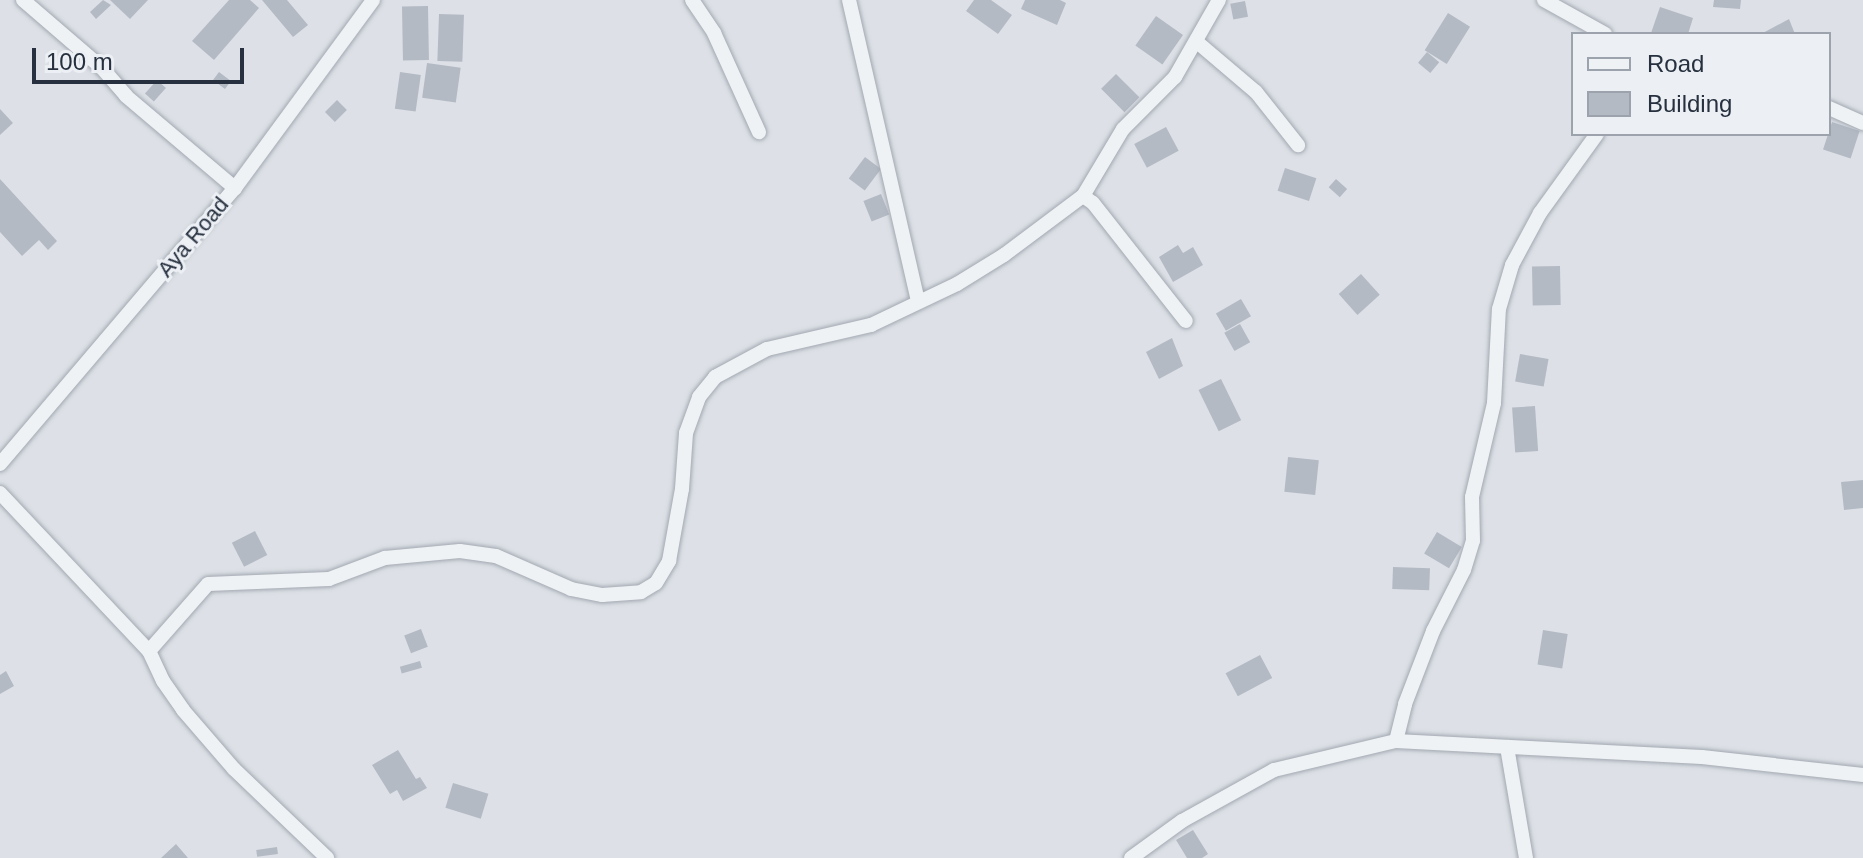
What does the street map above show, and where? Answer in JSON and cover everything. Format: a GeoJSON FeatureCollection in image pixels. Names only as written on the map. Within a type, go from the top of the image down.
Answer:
{"type":"FeatureCollection","features":[{"type":"Feature","properties":{"kind":"street"},"geometry":{"type":"LineString","coordinates":[[23,0],[41,5],[126,96],[235,188]]}},
{"type":"Feature","properties":{"kind":"street","name":"Aya Road"},"geometry":{"type":"LineString","coordinates":[[3,455],[235,188],[373,0]]}},
{"type":"Feature","properties":{"kind":"street"},"geometry":{"type":"LineString","coordinates":[[692,0],[714,33],[759,132]]}},
{"type":"Feature","properties":{"kind":"street"},"geometry":{"type":"LineString","coordinates":[[849,0],[918,301]]}},
{"type":"Feature","properties":{"kind":"street"},"geometry":{"type":"LineString","coordinates":[[149,651],[208,584],[329,579],[385,558],[460,551],[496,556],[571,589],[602,595],[641,592],[656,583],[669,561],[682,489],[686,433],[699,397],[715,377],[767,349],[871,325],[957,284],[1004,255],[1083,196],[1123,129],[1175,77],[1219,0]]}},
{"type":"Feature","properties":{"kind":"street"},"geometry":{"type":"LineString","coordinates":[[1544,0],[1601,32]]}},
{"type":"Feature","properties":{"kind":"street"},"geometry":{"type":"LineString","coordinates":[[1197,42],[1256,92],[1298,145]]}},
{"type":"Feature","properties":{"kind":"street"},"geometry":{"type":"LineString","coordinates":[[1831,109],[1863,123]]}},
{"type":"Feature","properties":{"kind":"street"},"geometry":{"type":"LineString","coordinates":[[1396,741],[1405,704],[1433,631],[1464,570],[1473,541],[1472,497],[1494,403],[1499,309],[1512,265],[1540,213],[1596,136]]}},
{"type":"Feature","properties":{"kind":"street"},"geometry":{"type":"LineString","coordinates":[[1083,196],[1093,203],[1186,321]]}},
{"type":"Feature","properties":{"kind":"street"},"geometry":{"type":"LineString","coordinates":[[0,493],[149,651],[163,681],[183,710],[234,769],[327,858]]}},
{"type":"Feature","properties":{"kind":"street"},"geometry":{"type":"LineString","coordinates":[[1131,858],[1182,821],[1274,770],[1396,741],[1702,757],[1863,775]]}},
{"type":"Feature","properties":{"kind":"street"},"geometry":{"type":"LineString","coordinates":[[1507,747],[1526,858]]}},
{"type":"Feature","properties":{"kind":"building"},"geometry":{"type":"Polygon","coordinates":[[[103,0],[111,5],[96,19],[90,12],[103,0]]]}},
{"type":"Feature","properties":{"kind":"building"},"geometry":{"type":"Polygon","coordinates":[[[110,0],[148,0],[130,19],[110,0]]]}},
{"type":"Feature","properties":{"kind":"building"},"geometry":{"type":"Polygon","coordinates":[[[229,0],[250,0],[259,8],[214,60],[192,41],[229,0]]]}},
{"type":"Feature","properties":{"kind":"building"},"geometry":{"type":"Polygon","coordinates":[[[262,0],[287,0],[308,25],[293,37],[262,0]]]}},
{"type":"Feature","properties":{"kind":"building"},"geometry":{"type":"Polygon","coordinates":[[[974,0],[991,0],[1012,15],[998,34],[966,11],[974,0]]]}},
{"type":"Feature","properties":{"kind":"building"},"geometry":{"type":"Polygon","coordinates":[[[1025,0],[1060,0],[1066,3],[1057,25],[1021,9],[1025,0]]]}},
{"type":"Feature","properties":{"kind":"building"},"geometry":{"type":"Polygon","coordinates":[[[1714,0],[1741,0],[1740,9],[1713,7],[1714,0]]]}},
{"type":"Feature","properties":{"kind":"building"},"geometry":{"type":"Polygon","coordinates":[[[1245,1],[1248,17],[1233,20],[1230,4],[1245,1]]]}},
{"type":"Feature","properties":{"kind":"building"},"geometry":{"type":"Polygon","coordinates":[[[402,6],[428,6],[429,60],[403,60],[402,6]]]}},
{"type":"Feature","properties":{"kind":"building"},"geometry":{"type":"Polygon","coordinates":[[[1660,7],[1693,18],[1689,32],[1651,32],[1660,7]]]}},
{"type":"Feature","properties":{"kind":"building"},"geometry":{"type":"Polygon","coordinates":[[[1448,13],[1470,27],[1447,64],[1425,50],[1448,13]]]}},
{"type":"Feature","properties":{"kind":"building"},"geometry":{"type":"Polygon","coordinates":[[[439,14],[464,15],[462,62],[437,61],[439,14]]]}},
{"type":"Feature","properties":{"kind":"building"},"geometry":{"type":"Polygon","coordinates":[[[1156,16],[1183,35],[1162,64],[1135,45],[1156,16]]]}},
{"type":"Feature","properties":{"kind":"building"},"geometry":{"type":"Polygon","coordinates":[[[1789,19],[1794,32],[1765,32],[1789,19]]]}},
{"type":"Feature","properties":{"kind":"building"},"geometry":{"type":"Polygon","coordinates":[[[1427,52],[1439,62],[1430,73],[1418,63],[1427,52]]]}},
{"type":"Feature","properties":{"kind":"building"},"geometry":{"type":"Polygon","coordinates":[[[427,63],[461,68],[456,102],[422,98],[427,63]]]}},
{"type":"Feature","properties":{"kind":"building"},"geometry":{"type":"Polygon","coordinates":[[[219,72],[231,81],[225,89],[213,80],[219,72]]]}},
{"type":"Feature","properties":{"kind":"building"},"geometry":{"type":"Polygon","coordinates":[[[400,72],[421,75],[416,112],[395,109],[400,72]]]}},
{"type":"Feature","properties":{"kind":"building"},"geometry":{"type":"Polygon","coordinates":[[[1116,74],[1139,97],[1124,112],[1101,89],[1116,74]]]}},
{"type":"Feature","properties":{"kind":"building"},"geometry":{"type":"Polygon","coordinates":[[[157,80],[166,88],[154,101],[145,93],[157,80]]]}},
{"type":"Feature","properties":{"kind":"building"},"geometry":{"type":"Polygon","coordinates":[[[337,100],[347,110],[335,122],[325,112],[337,100]]]}},
{"type":"Feature","properties":{"kind":"building"},"geometry":{"type":"Polygon","coordinates":[[[0,109],[13,123],[0,135],[0,109]]]}},
{"type":"Feature","properties":{"kind":"building"},"geometry":{"type":"Polygon","coordinates":[[[1832,122],[1860,131],[1851,159],[1823,150],[1827,136],[1831,136],[1832,122]]]}},
{"type":"Feature","properties":{"kind":"building"},"geometry":{"type":"Polygon","coordinates":[[[1166,127],[1179,151],[1147,168],[1134,144],[1166,127]]]}},
{"type":"Feature","properties":{"kind":"building"},"geometry":{"type":"Polygon","coordinates":[[[865,157],[881,169],[865,191],[849,179],[865,157]]]}},
{"type":"Feature","properties":{"kind":"building"},"geometry":{"type":"Polygon","coordinates":[[[1285,168],[1316,178],[1309,201],[1278,191],[1285,168]]]}},
{"type":"Feature","properties":{"kind":"building"},"geometry":{"type":"Polygon","coordinates":[[[0,179],[57,241],[48,250],[39,240],[22,256],[0,232],[0,179]]]}},
{"type":"Feature","properties":{"kind":"building"},"geometry":{"type":"Polygon","coordinates":[[[1336,179],[1347,189],[1340,197],[1329,187],[1336,179]]]}},
{"type":"Feature","properties":{"kind":"building"},"geometry":{"type":"Polygon","coordinates":[[[881,194],[889,214],[872,222],[863,201],[881,194]]]}},
{"type":"Feature","properties":{"kind":"building"},"geometry":{"type":"Polygon","coordinates":[[[1178,245],[1183,253],[1193,247],[1203,265],[1173,282],[1159,257],[1178,245]]]}},
{"type":"Feature","properties":{"kind":"building"},"geometry":{"type":"Polygon","coordinates":[[[1532,266],[1560,266],[1561,305],[1533,305],[1532,266]]]}},
{"type":"Feature","properties":{"kind":"building"},"geometry":{"type":"Polygon","coordinates":[[[1361,274],[1380,295],[1357,315],[1339,294],[1361,274]]]}},
{"type":"Feature","properties":{"kind":"building"},"geometry":{"type":"Polygon","coordinates":[[[1241,299],[1251,316],[1226,331],[1216,314],[1241,299]]]}},
{"type":"Feature","properties":{"kind":"building"},"geometry":{"type":"Polygon","coordinates":[[[1240,324],[1250,342],[1234,351],[1224,333],[1240,324]]]}},
{"type":"Feature","properties":{"kind":"building"},"geometry":{"type":"Polygon","coordinates":[[[1172,338],[1183,366],[1159,379],[1146,352],[1172,338]]]}},
{"type":"Feature","properties":{"kind":"building"},"geometry":{"type":"Polygon","coordinates":[[[1520,354],[1549,359],[1544,387],[1515,382],[1520,354]]]}},
{"type":"Feature","properties":{"kind":"building"},"geometry":{"type":"Polygon","coordinates":[[[1221,379],[1241,420],[1219,431],[1199,390],[1221,379]]]}},
{"type":"Feature","properties":{"kind":"building"},"geometry":{"type":"Polygon","coordinates":[[[1535,406],[1538,451],[1515,452],[1512,408],[1535,406]]]}},
{"type":"Feature","properties":{"kind":"building"},"geometry":{"type":"Polygon","coordinates":[[[1288,457],[1319,460],[1315,495],[1284,492],[1288,457]]]}},
{"type":"Feature","properties":{"kind":"building"},"geometry":{"type":"Polygon","coordinates":[[[1863,480],[1863,508],[1844,510],[1841,482],[1863,480]]]}},
{"type":"Feature","properties":{"kind":"building"},"geometry":{"type":"Polygon","coordinates":[[[255,531],[267,555],[244,567],[232,543],[255,531]]]}},
{"type":"Feature","properties":{"kind":"building"},"geometry":{"type":"Polygon","coordinates":[[[1437,532],[1462,547],[1449,568],[1424,553],[1437,532]]]}},
{"type":"Feature","properties":{"kind":"building"},"geometry":{"type":"Polygon","coordinates":[[[1393,567],[1430,568],[1429,590],[1392,589],[1393,567]]]}},
{"type":"Feature","properties":{"kind":"building"},"geometry":{"type":"Polygon","coordinates":[[[421,629],[428,647],[411,653],[404,635],[421,629]]]}},
{"type":"Feature","properties":{"kind":"building"},"geometry":{"type":"Polygon","coordinates":[[[1543,630],[1568,634],[1562,668],[1538,665],[1543,630]]]}},
{"type":"Feature","properties":{"kind":"building"},"geometry":{"type":"Polygon","coordinates":[[[1260,655],[1272,678],[1238,696],[1226,673],[1260,655]]]}},
{"type":"Feature","properties":{"kind":"building"},"geometry":{"type":"Polygon","coordinates":[[[420,661],[422,668],[402,674],[400,667],[420,661]]]}},
{"type":"Feature","properties":{"kind":"building"},"geometry":{"type":"Polygon","coordinates":[[[6,671],[14,686],[0,694],[0,675],[6,671]]]}},
{"type":"Feature","properties":{"kind":"building"},"geometry":{"type":"Polygon","coordinates":[[[398,750],[416,779],[420,777],[427,788],[403,801],[397,790],[390,794],[372,765],[398,750]]]}},
{"type":"Feature","properties":{"kind":"building"},"geometry":{"type":"Polygon","coordinates":[[[453,783],[488,794],[481,819],[445,808],[453,783]]]}},
{"type":"Feature","properties":{"kind":"building"},"geometry":{"type":"Polygon","coordinates":[[[1193,830],[1208,854],[1202,858],[1187,858],[1176,840],[1193,830]]]}},
{"type":"Feature","properties":{"kind":"building"},"geometry":{"type":"Polygon","coordinates":[[[176,844],[188,858],[161,858],[176,844]]]}},
{"type":"Feature","properties":{"kind":"building"},"geometry":{"type":"Polygon","coordinates":[[[277,847],[278,854],[257,857],[256,850],[277,847]]]}}]}
